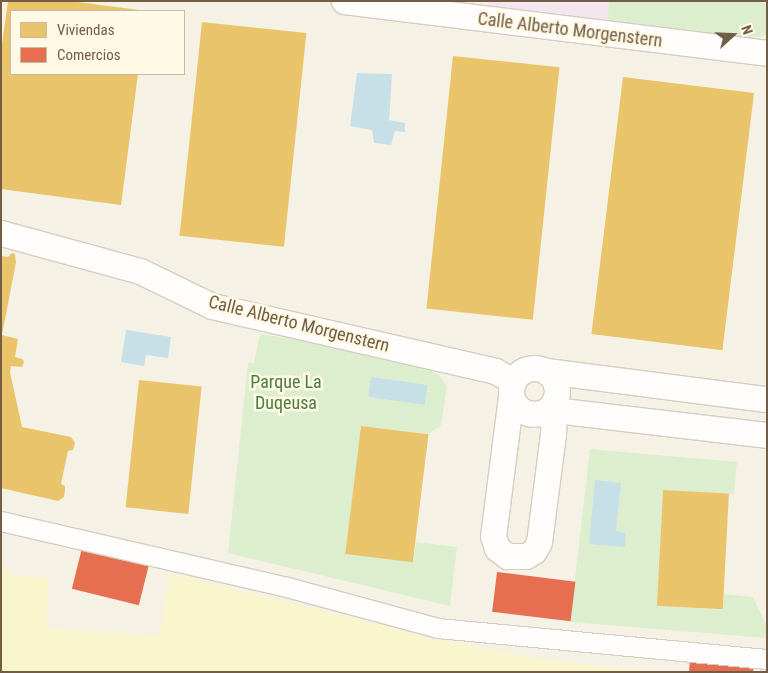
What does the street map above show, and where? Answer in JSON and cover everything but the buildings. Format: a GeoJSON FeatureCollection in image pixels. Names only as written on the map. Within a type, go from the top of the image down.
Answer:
{"type":"FeatureCollection","features":[{"type":"Feature","properties":{"kind":"street","name":"Calle Alberto Morgenstern"},"geometry":{"type":"LineString","coordinates":[[344,1],[767,53]]}},
{"type":"Feature","properties":{"kind":"street","name":"Calle Alberto Morgenstern"},"geometry":{"type":"LineString","coordinates":[[1,233],[140,271],[212,306],[495,371],[512,388],[519,408],[532,414],[555,405]]}},
{"type":"Feature","properties":{"kind":"street"},"geometry":{"type":"LineString","coordinates":[[547,371],[556,384],[539,542],[534,551],[526,556],[507,556],[497,548],[493,536],[512,388],[518,374],[532,367],[547,371],[767,399]]}},
{"type":"Feature","properties":{"kind":"street"},"geometry":{"type":"LineString","coordinates":[[555,405],[767,435]]}},
{"type":"Feature","properties":{"kind":"street"},"geometry":{"type":"LineString","coordinates":[[1,521],[287,587],[438,628],[767,659]]}},
{"type":"Feature","properties":{"kind":"shaded area"},"geometry":{"type":"Polygon","coordinates":[[[489,1],[609,1],[607,27],[487,11],[489,1]]]}},
{"type":"Feature","properties":{"kind":"green space"},"geometry":{"type":"Polygon","coordinates":[[[609,1],[767,1],[767,35],[730,43],[607,27],[609,1]]]}},
{"type":"Feature","properties":{"kind":"green space","name":"Parque La Duqeusa"},"geometry":{"type":"Polygon","coordinates":[[[260,334],[335,346],[430,370],[440,376],[447,386],[441,425],[429,434],[361,426],[346,554],[413,562],[416,542],[457,547],[450,606],[228,553],[248,363],[254,363],[260,334]]]}},
{"type":"Feature","properties":{"kind":"green space"},"geometry":{"type":"Polygon","coordinates":[[[590,449],[737,462],[734,494],[663,490],[657,605],[723,610],[724,594],[753,597],[767,627],[767,638],[570,622],[590,449]]]}},
{"type":"Feature","properties":{"kind":"sand"},"geometry":{"type":"Polygon","coordinates":[[[1,563],[14,576],[49,578],[46,628],[159,636],[170,573],[435,639],[532,658],[652,672],[1,672],[1,563]]]}},
{"type":"Feature","properties":{"kind":"water"},"geometry":{"type":"Polygon","coordinates":[[[357,73],[392,74],[389,120],[405,123],[405,132],[395,131],[391,145],[374,143],[372,130],[350,126],[357,73]]]}},
{"type":"Feature","properties":{"kind":"water"},"geometry":{"type":"Polygon","coordinates":[[[126,330],[171,337],[168,358],[146,355],[144,366],[121,362],[126,330]]]}},
{"type":"Feature","properties":{"kind":"water"},"geometry":{"type":"Polygon","coordinates":[[[371,377],[427,385],[425,405],[368,397],[371,377]]]}},
{"type":"Feature","properties":{"kind":"water"},"geometry":{"type":"Polygon","coordinates":[[[595,480],[621,483],[616,531],[626,533],[625,547],[589,544],[595,480]]]}}]}
